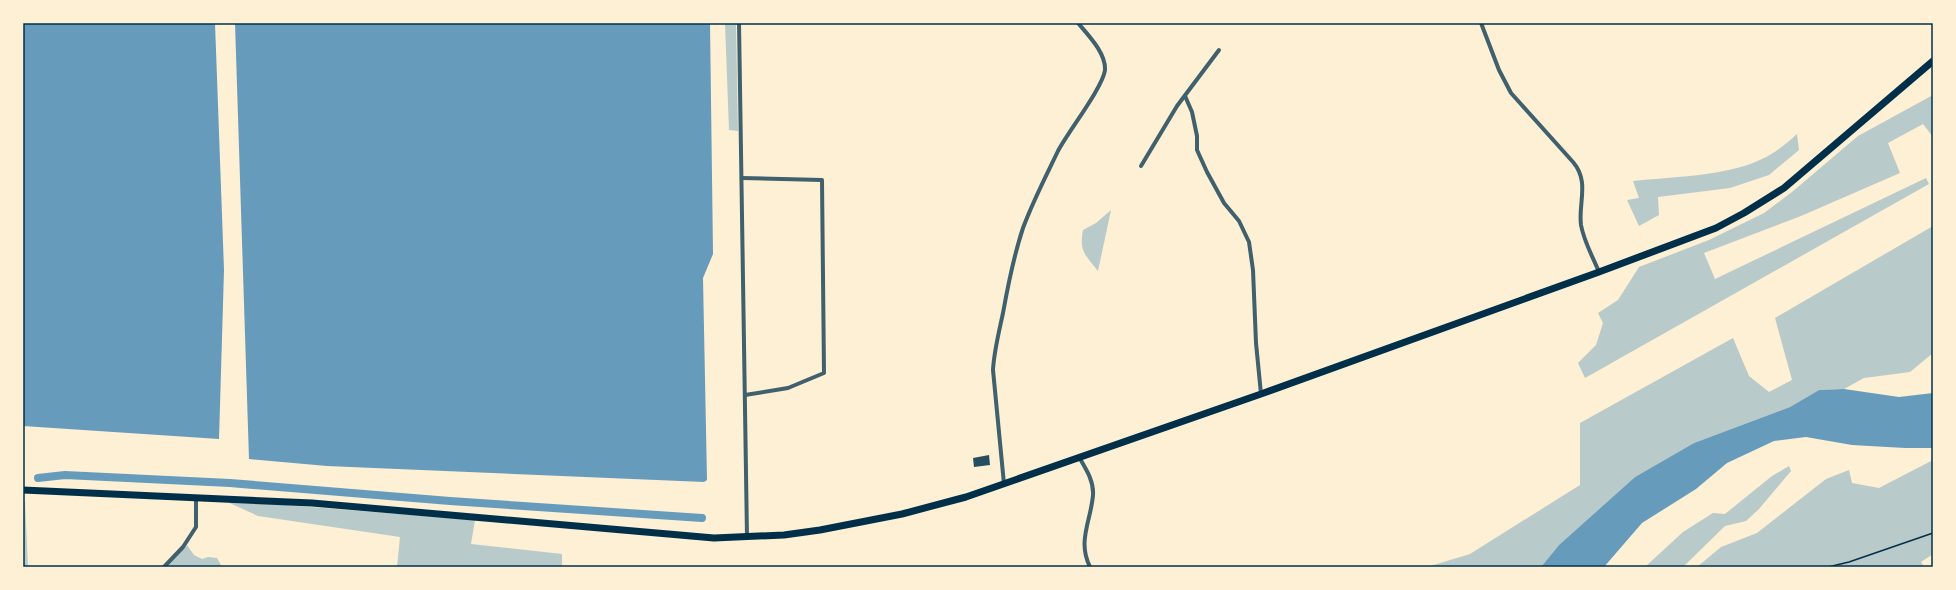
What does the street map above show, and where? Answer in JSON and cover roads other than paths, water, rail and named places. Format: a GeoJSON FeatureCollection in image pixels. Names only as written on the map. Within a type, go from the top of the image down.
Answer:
{"type":"FeatureCollection","features":[{"type":"Feature","properties":{"kind":"main road"},"geometry":{"type":"LineString","coordinates":[[23,490],[196,497],[378,508],[699,537],[747,538],[820,530],[902,514],[953,501],[1004,484],[1261,394],[1599,272],[1716,228],[1773,195],[1829,151],[1933,61]]}},
{"type":"Feature","properties":{"kind":"street"},"geometry":{"type":"LineString","coordinates":[[739,23],[747,538]]}},
{"type":"Feature","properties":{"kind":"street"},"geometry":{"type":"LineString","coordinates":[[1004,484],[993,370],[996,346],[1015,259],[1023,229],[1036,197],[1059,149],[1099,85],[1104,72],[1104,64],[1097,48],[1078,23]]}},
{"type":"Feature","properties":{"kind":"street"},"geometry":{"type":"LineString","coordinates":[[1481,23],[1499,70],[1511,93],[1573,162],[1580,172],[1583,190],[1580,211],[1582,228],[1599,272]]}},
{"type":"Feature","properties":{"kind":"street"},"geometry":{"type":"LineString","coordinates":[[1141,166],[1185,96],[1219,50]]}},
{"type":"Feature","properties":{"kind":"street"},"geometry":{"type":"LineString","coordinates":[[1185,96],[1192,112],[1197,136],[1197,150],[1224,203],[1239,222],[1249,242],[1253,270],[1256,343],[1261,394]]}},
{"type":"Feature","properties":{"kind":"street"},"geometry":{"type":"LineString","coordinates":[[742,178],[822,180],[824,373],[788,388],[745,395]]}},
{"type":"Feature","properties":{"kind":"street"},"geometry":{"type":"LineString","coordinates":[[1080,457],[1093,489],[1083,544],[1086,559],[1090,567]]}},
{"type":"Feature","properties":{"kind":"street"},"geometry":{"type":"LineString","coordinates":[[164,567],[183,547],[196,527],[196,497]]}},
{"type":"Feature","properties":{"kind":"water"},"geometry":{"type":"Polygon","coordinates":[[[23,23],[215,23],[224,270],[219,439],[23,426],[23,23]]]}},
{"type":"Feature","properties":{"kind":"water"},"geometry":{"type":"Polygon","coordinates":[[[235,23],[710,23],[713,254],[703,278],[707,480],[704,482],[327,466],[249,459],[235,23]]]}},
{"type":"Feature","properties":{"kind":"water"},"geometry":{"type":"Polygon","coordinates":[[[1844,389],[1899,397],[1933,393],[1933,448],[1852,445],[1806,437],[1774,441],[1727,463],[1696,489],[1642,523],[1604,567],[1541,567],[1559,545],[1635,477],[1694,443],[1790,407],[1819,390],[1844,389]]]}},
{"type":"Feature","properties":{"kind":"waterway"},"geometry":{"type":"LineString","coordinates":[[38,478],[65,475],[230,483],[450,501],[702,518]]}}]}
